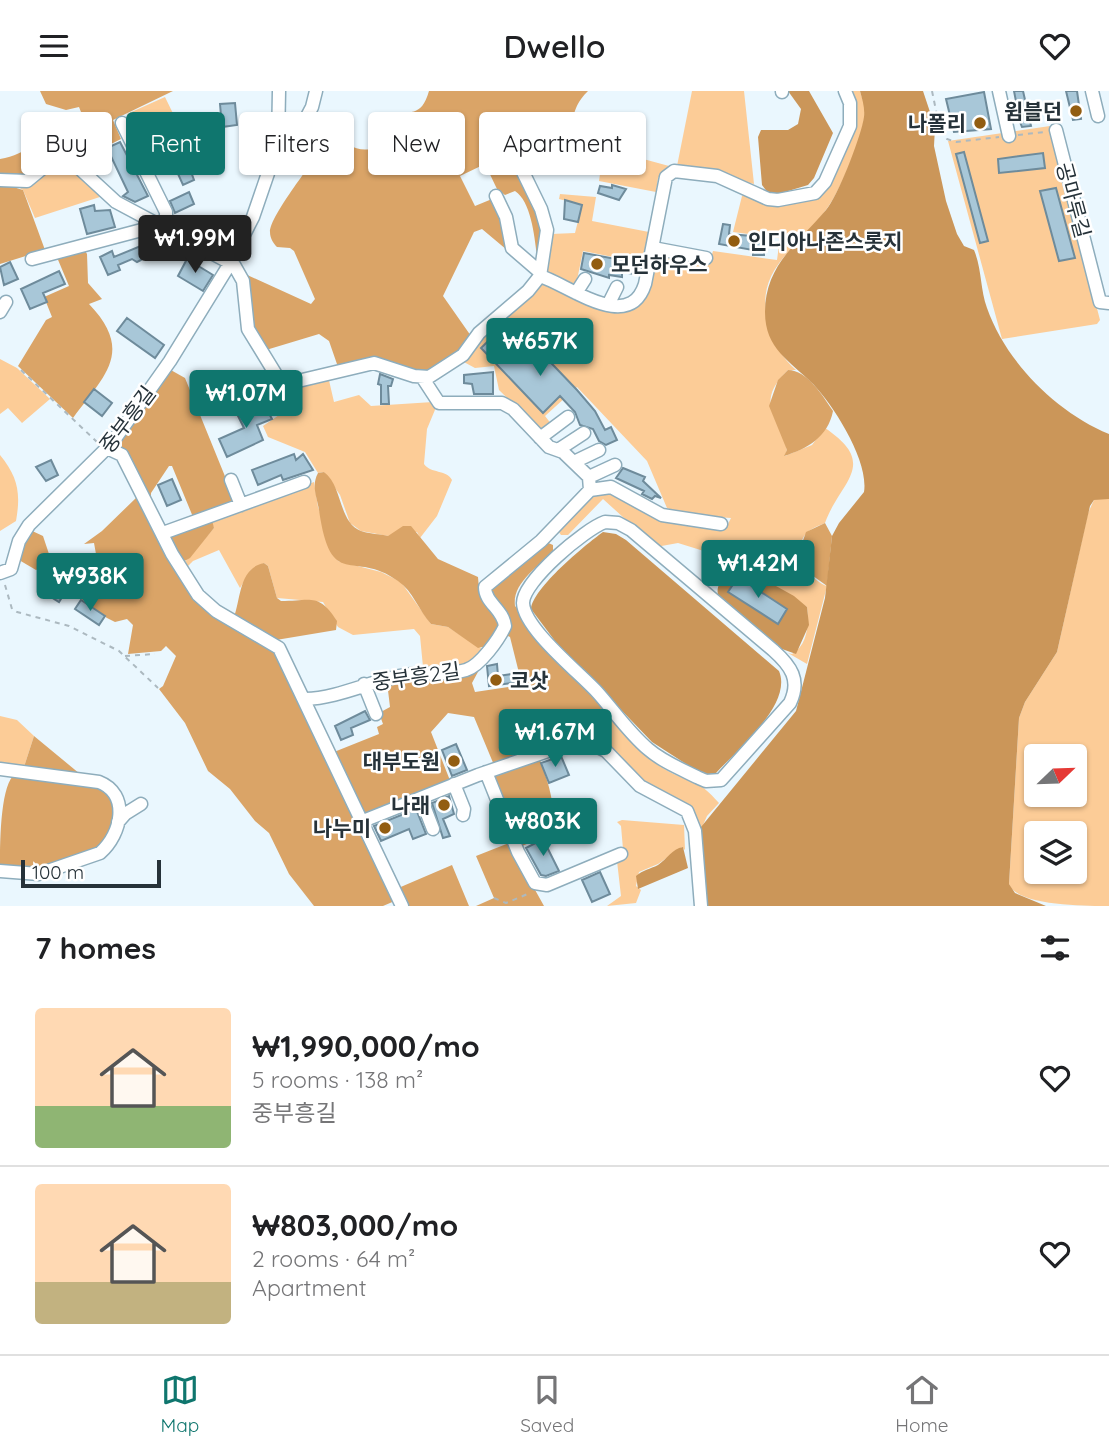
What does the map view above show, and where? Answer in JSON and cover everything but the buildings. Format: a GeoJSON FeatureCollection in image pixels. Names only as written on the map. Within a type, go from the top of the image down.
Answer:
{"type":"FeatureCollection","features":[{"type":"Feature","properties":{"kind":"street","name":"중부흥길"},"geometry":{"type":"LineString","coordinates":[[279,91],[279,112]]}},
{"type":"Feature","properties":{"kind":"street"},"geometry":{"type":"LineString","coordinates":[[308,112],[316,91]]}},
{"type":"Feature","properties":{"kind":"street"},"geometry":{"type":"LineString","coordinates":[[496,196],[508,222],[512,248],[540,274],[576,293],[608,305],[623,307],[639,299],[653,248],[666,177],[674,171],[717,176],[768,199],[808,196],[821,188],[850,126],[850,103],[845,91]]}},
{"type":"Feature","properties":{"kind":"street"},"geometry":{"type":"LineString","coordinates":[[999,91],[1009,136]]}},
{"type":"Feature","properties":{"kind":"street"},"geometry":{"type":"LineString","coordinates":[[1092,91],[1098,115]]}},
{"type":"Feature","properties":{"kind":"street"},"geometry":{"type":"LineString","coordinates":[[32,260],[160,224],[166,219],[166,212],[122,123]]}},
{"type":"Feature","properties":{"kind":"street","name":"공마루길"},"geometry":{"type":"LineString","coordinates":[[1055,130],[1100,302],[1109,303]]}},
{"type":"Feature","properties":{"kind":"street"},"geometry":{"type":"LineString","coordinates":[[0,180],[27,181],[55,158],[66,156],[116,202],[229,263],[242,274],[248,329],[278,378],[298,381],[374,363],[422,377],[435,374],[463,355],[479,334],[528,291],[540,274],[547,229],[541,209],[524,175]]}},
{"type":"Feature","properties":{"kind":"street","name":"중부흥길"},"geometry":{"type":"LineString","coordinates":[[2,573],[13,566],[19,541],[29,525],[107,448],[170,361],[229,263],[253,217],[267,175]]}},
{"type":"Feature","properties":{"kind":"street"},"geometry":{"type":"LineString","coordinates":[[653,248],[706,258]]}},
{"type":"Feature","properties":{"kind":"street"},"geometry":{"type":"LineString","coordinates":[[576,293],[585,279]]}},
{"type":"Feature","properties":{"kind":"street"},"geometry":{"type":"LineString","coordinates":[[608,305],[617,286]]}},
{"type":"Feature","properties":{"kind":"street"},"geometry":{"type":"LineString","coordinates":[[422,377],[439,403],[502,403],[513,409],[540,438],[574,462],[593,480],[662,515],[721,524]]}},
{"type":"Feature","properties":{"kind":"street"},"geometry":{"type":"LineString","coordinates":[[540,438],[568,417]]}},
{"type":"Feature","properties":{"kind":"street"},"geometry":{"type":"LineString","coordinates":[[558,450],[584,433]]}},
{"type":"Feature","properties":{"kind":"street"},"geometry":{"type":"LineString","coordinates":[[107,448],[122,455],[198,595],[216,611],[279,648],[402,906]]}},
{"type":"Feature","properties":{"kind":"street"},"geometry":{"type":"LineString","coordinates":[[574,462],[599,450]]}},
{"type":"Feature","properties":{"kind":"street"},"geometry":{"type":"LineString","coordinates":[[564,551],[548,534],[593,480],[615,464]]}},
{"type":"Feature","properties":{"kind":"street"},"geometry":{"type":"LineString","coordinates":[[593,480],[614,479]]}},
{"type":"Feature","properties":{"kind":"street"},"geometry":{"type":"LineString","coordinates":[[231,480],[241,505]]}},
{"type":"Feature","properties":{"kind":"street"},"geometry":{"type":"LineString","coordinates":[[163,533],[304,482]]}},
{"type":"Feature","properties":{"kind":"street"},"geometry":{"type":"LineString","coordinates":[[605,522],[618,523],[631,530],[793,670],[794,694],[790,703],[721,780],[706,781],[649,750],[595,690],[562,659],[530,620],[523,604],[524,595],[564,551],[592,527],[605,522]]}},
{"type":"Feature","properties":{"kind":"street","name":"중부흥2길"},"geometry":{"type":"LineString","coordinates":[[305,699],[327,697],[364,684],[420,672],[459,671],[473,667],[505,626],[504,618],[485,593],[485,587],[548,534]]}},
{"type":"Feature","properties":{"kind":"street"},"geometry":{"type":"LineString","coordinates":[[364,684],[376,714]]}},
{"type":"Feature","properties":{"kind":"street"},"geometry":{"type":"LineString","coordinates":[[363,821],[486,772],[574,742],[594,745],[606,751],[640,786],[688,811],[695,831],[701,906]]}},
{"type":"Feature","properties":{"kind":"street"},"geometry":{"type":"LineString","coordinates":[[0,769],[99,782],[112,787],[119,797],[118,822]]}},
{"type":"Feature","properties":{"kind":"street"},"geometry":{"type":"LineString","coordinates":[[486,772],[530,877],[535,883],[547,885],[621,854]]}},
{"type":"Feature","properties":{"kind":"street"},"geometry":{"type":"LineString","coordinates":[[454,784],[464,809],[463,815]]}},
{"type":"Feature","properties":{"kind":"street"},"geometry":{"type":"LineString","coordinates":[[421,798],[433,829]]}},
{"type":"Feature","properties":{"kind":"street"},"geometry":{"type":"LineString","coordinates":[[0,871],[39,874],[100,853],[118,822],[141,804]]}},
{"type":"Feature","properties":{"kind":"path"},"geometry":{"type":"LineString","coordinates":[[932,91],[938,120],[947,139],[956,142],[1055,130]]}},
{"type":"Feature","properties":{"kind":"path"},"geometry":{"type":"LineString","coordinates":[[21,370],[107,448]]}},
{"type":"Feature","properties":{"kind":"path"},"geometry":{"type":"LineString","coordinates":[[2,573],[10,604],[17,613],[69,626],[124,656],[158,688]]}},
{"type":"Feature","properties":{"kind":"path"},"geometry":{"type":"LineString","coordinates":[[124,656],[155,654]]}},
{"type":"Feature","properties":{"kind":"path"},"geometry":{"type":"LineString","coordinates":[[494,898],[506,903],[547,885]]}},
{"type":"Feature","properties":{"kind":"shaded area"},"geometry":{"type":"Polygon","coordinates":[[[40,91],[173,91],[113,120],[121,139],[112,144],[112,112],[81,112],[79,107],[66,110],[46,104],[40,91]]]}},
{"type":"Feature","properties":{"kind":"shaded area"},"geometry":{"type":"Polygon","coordinates":[[[429,91],[588,91],[575,112],[479,112],[479,167],[465,174],[465,112],[411,112],[422,106],[429,91]]]}},
{"type":"Feature","properties":{"kind":"shaded area"},"geometry":{"type":"Polygon","coordinates":[[[692,91],[744,91],[754,184],[677,166],[692,91]]]}},
{"type":"Feature","properties":{"kind":"shaded area"},"geometry":{"type":"Polygon","coordinates":[[[788,91],[809,91],[833,133],[814,178],[808,185],[775,195],[768,193],[762,185],[758,137],[761,130],[788,130],[798,124],[801,109],[788,91]]]}},
{"type":"Feature","properties":{"kind":"shaded area"},"geometry":{"type":"Polygon","coordinates":[[[851,91],[860,91],[865,117],[846,173],[817,222],[780,261],[766,291],[766,309],[773,336],[784,357],[796,370],[788,370],[778,382],[770,402],[784,438],[787,450],[785,456],[812,445],[825,428],[841,441],[850,453],[853,463],[851,474],[825,523],[806,533],[800,547],[802,561],[810,574],[827,586],[807,664],[788,653],[792,654],[797,650],[804,640],[807,607],[736,561],[678,543],[656,547],[603,499],[568,535],[561,535],[558,531],[594,493],[609,490],[631,502],[726,528],[731,518],[686,515],[667,508],[647,461],[577,387],[545,416],[552,425],[542,432],[499,390],[494,366],[475,368],[462,361],[480,335],[543,282],[621,313],[645,300],[651,284],[654,261],[660,254],[710,261],[713,251],[777,260],[780,238],[733,232],[742,196],[747,192],[764,201],[827,186],[857,118],[857,107],[851,91]]]}},
{"type":"Feature","properties":{"kind":"shaded area"},"geometry":{"type":"Polygon","coordinates":[[[860,91],[923,91],[935,127],[934,146],[946,201],[957,234],[964,246],[974,250],[985,301],[996,328],[1020,366],[1052,399],[1070,413],[1109,434],[1109,499],[1094,500],[1090,506],[1057,652],[1025,702],[1019,718],[1009,884],[1015,893],[1046,906],[704,906],[698,839],[701,827],[796,711],[825,598],[832,536],[864,492],[864,479],[856,450],[840,420],[813,384],[774,345],[766,325],[765,312],[766,295],[777,268],[794,244],[826,210],[842,181],[864,118],[860,91]]]}},
{"type":"Feature","properties":{"kind":"shaded area"},"geometry":{"type":"Polygon","coordinates":[[[165,97],[172,112],[131,112],[165,97]]]}},
{"type":"Feature","properties":{"kind":"shaded area"},"geometry":{"type":"Polygon","coordinates":[[[1050,126],[1100,320],[1097,324],[1002,339],[948,141],[1050,126]]]}},
{"type":"Feature","properties":{"kind":"shaded area"},"geometry":{"type":"Polygon","coordinates":[[[354,147],[368,149],[368,175],[462,175],[460,176],[475,206],[492,199],[502,221],[507,250],[482,229],[474,232],[443,296],[471,336],[470,341],[434,372],[338,367],[329,341],[319,334],[266,350],[251,331],[245,274],[311,304],[315,299],[294,251],[277,247],[273,242],[270,232],[277,213],[303,175],[354,175],[354,147]]]}},
{"type":"Feature","properties":{"kind":"shaded area"},"geometry":{"type":"Polygon","coordinates":[[[21,152],[23,175],[0,177],[0,159],[21,152]]]}},
{"type":"Feature","properties":{"kind":"shaded area"},"geometry":{"type":"Polygon","coordinates":[[[646,160],[669,166],[658,178],[656,192],[599,181],[600,175],[646,175],[646,160]]]}},
{"type":"Feature","properties":{"kind":"shaded area"},"geometry":{"type":"Polygon","coordinates":[[[35,175],[79,175],[103,196],[35,218],[23,190],[17,186],[35,175]]]}},
{"type":"Feature","properties":{"kind":"shaded area"},"geometry":{"type":"Polygon","coordinates":[[[490,175],[520,175],[540,220],[542,235],[538,264],[526,205],[515,191],[505,195],[497,189],[490,175]]]}},
{"type":"Feature","properties":{"kind":"shaded area"},"geometry":{"type":"Polygon","coordinates":[[[0,183],[23,190],[45,250],[0,264],[0,183]]]}},
{"type":"Feature","properties":{"kind":"shaded area"},"geometry":{"type":"Polygon","coordinates":[[[560,194],[596,197],[592,221],[649,232],[643,263],[583,251],[576,285],[563,283],[546,273],[551,234],[575,233],[582,205],[559,199],[560,194]]]}},
{"type":"Feature","properties":{"kind":"shaded area"},"geometry":{"type":"Polygon","coordinates":[[[84,249],[87,254],[88,283],[102,299],[89,304],[103,321],[110,336],[112,350],[104,376],[73,418],[18,366],[46,320],[52,317],[44,297],[69,286],[56,255],[84,249]]]}},
{"type":"Feature","properties":{"kind":"shaded area"},"geometry":{"type":"Polygon","coordinates":[[[0,359],[17,368],[50,399],[22,423],[8,408],[0,414],[0,359]]]}},
{"type":"Feature","properties":{"kind":"shaded area"},"geometry":{"type":"Polygon","coordinates":[[[169,369],[185,378],[233,496],[232,503],[193,517],[172,466],[169,466],[151,493],[151,499],[122,449],[122,439],[169,369]]]}},
{"type":"Feature","properties":{"kind":"shaded area"},"geometry":{"type":"Polygon","coordinates":[[[788,370],[808,379],[833,411],[826,428],[815,441],[784,456],[787,450],[769,406],[778,380],[788,370]]]}},
{"type":"Feature","properties":{"kind":"shaded area"},"geometry":{"type":"Polygon","coordinates":[[[328,376],[334,402],[359,395],[371,406],[433,402],[437,405],[427,429],[424,464],[446,474],[452,480],[437,516],[420,538],[417,532],[388,536],[361,531],[350,523],[340,495],[324,472],[318,473],[305,452],[268,437],[263,426],[282,413],[271,391],[275,384],[299,386],[328,376]]]}},
{"type":"Feature","properties":{"kind":"shaded area"},"geometry":{"type":"Polygon","coordinates":[[[0,455],[14,478],[18,502],[16,521],[0,531],[0,455]]]}},
{"type":"Feature","properties":{"kind":"shaded area"},"geometry":{"type":"Polygon","coordinates":[[[324,472],[335,486],[348,520],[361,531],[388,536],[403,526],[411,526],[438,559],[478,577],[479,589],[500,627],[487,646],[478,648],[448,627],[431,624],[398,581],[382,572],[337,560],[324,536],[315,491],[318,473],[324,472]]]}},
{"type":"Feature","properties":{"kind":"shaded area"},"geometry":{"type":"Polygon","coordinates":[[[314,482],[318,507],[338,561],[381,572],[401,582],[431,624],[448,627],[482,649],[475,656],[454,667],[420,669],[423,667],[420,636],[414,629],[353,635],[338,627],[323,602],[277,598],[268,566],[264,563],[251,570],[240,588],[219,550],[193,561],[186,568],[184,563],[214,528],[210,520],[314,482]]]}},
{"type":"Feature","properties":{"kind":"shaded area"},"geometry":{"type":"Polygon","coordinates":[[[137,497],[197,597],[278,649],[397,900],[383,906],[314,906],[289,874],[269,833],[255,821],[230,789],[208,771],[185,723],[159,689],[163,686],[176,656],[166,646],[161,651],[128,654],[133,625],[127,619],[115,622],[107,618],[72,592],[86,566],[87,556],[96,554],[94,543],[84,544],[102,531],[137,497]]]}},
{"type":"Feature","properties":{"kind":"shaded area"},"geometry":{"type":"Polygon","coordinates":[[[1109,499],[1109,906],[1038,901],[1025,897],[1009,884],[1019,718],[1025,702],[1057,652],[1088,513],[1094,500],[1109,499]]]}},
{"type":"Feature","properties":{"kind":"shaded area"},"geometry":{"type":"Polygon","coordinates":[[[212,520],[214,528],[190,558],[181,563],[169,535],[212,520]]]}},
{"type":"Feature","properties":{"kind":"shaded area"},"geometry":{"type":"Polygon","coordinates":[[[825,523],[832,536],[827,586],[809,573],[799,552],[806,532],[825,523]]]}},
{"type":"Feature","properties":{"kind":"shaded area"},"geometry":{"type":"Polygon","coordinates":[[[28,529],[43,536],[49,554],[43,567],[36,570],[19,560],[28,529]]]}},
{"type":"Feature","properties":{"kind":"shaded area"},"geometry":{"type":"Polygon","coordinates":[[[603,532],[616,534],[626,540],[779,671],[781,684],[771,712],[716,773],[703,775],[652,742],[555,641],[531,609],[534,600],[550,579],[603,532]]]}},
{"type":"Feature","properties":{"kind":"shaded area"},"geometry":{"type":"Polygon","coordinates":[[[546,542],[553,545],[553,552],[522,583],[515,598],[515,606],[611,718],[611,737],[602,745],[587,740],[494,765],[474,717],[448,713],[431,732],[451,783],[366,815],[334,752],[379,734],[377,727],[383,724],[379,713],[390,707],[387,682],[476,668],[479,670],[472,683],[475,692],[522,685],[510,637],[506,635],[487,589],[546,542]]]}},
{"type":"Feature","properties":{"kind":"shaded area"},"geometry":{"type":"Polygon","coordinates":[[[264,563],[268,566],[277,598],[281,601],[319,602],[337,621],[336,630],[276,640],[234,617],[245,577],[256,566],[264,563]]]}},
{"type":"Feature","properties":{"kind":"shaded area"},"geometry":{"type":"Polygon","coordinates":[[[742,567],[794,596],[807,607],[809,625],[796,654],[782,649],[718,595],[724,577],[742,567]]]}},
{"type":"Feature","properties":{"kind":"shaded area"},"geometry":{"type":"Polygon","coordinates":[[[0,716],[17,720],[34,736],[23,770],[0,764],[0,716]]]}},
{"type":"Feature","properties":{"kind":"shaded area"},"geometry":{"type":"Polygon","coordinates":[[[611,718],[652,760],[700,786],[719,803],[707,816],[699,834],[694,816],[650,789],[602,745],[611,718]]]}},
{"type":"Feature","properties":{"kind":"shaded area"},"geometry":{"type":"Polygon","coordinates":[[[34,736],[80,774],[23,770],[34,736]]]}},
{"type":"Feature","properties":{"kind":"shaded area"},"geometry":{"type":"Polygon","coordinates":[[[539,757],[553,805],[552,825],[550,834],[522,846],[521,849],[493,776],[539,757]]]}},
{"type":"Feature","properties":{"kind":"shaded area"},"geometry":{"type":"Polygon","coordinates":[[[13,776],[99,785],[114,796],[115,820],[106,838],[95,849],[66,863],[0,868],[3,805],[13,776]]]}},
{"type":"Feature","properties":{"kind":"shaded area"},"geometry":{"type":"Polygon","coordinates":[[[622,820],[684,825],[685,850],[682,847],[658,864],[639,872],[636,886],[641,890],[636,903],[607,906],[621,896],[617,861],[623,849],[621,826],[617,822],[622,820]]]}},
{"type":"Feature","properties":{"kind":"shaded area"},"geometry":{"type":"Polygon","coordinates":[[[509,843],[544,906],[476,906],[494,898],[476,856],[509,843]]]}},
{"type":"Feature","properties":{"kind":"shaded area"},"geometry":{"type":"Polygon","coordinates":[[[683,847],[688,868],[638,889],[636,876],[658,865],[683,847]]]}},
{"type":"Feature","properties":{"kind":"shaded area"},"geometry":{"type":"Polygon","coordinates":[[[452,865],[469,906],[404,906],[396,889],[452,865]]]}},
{"type":"Feature","properties":{"kind":"place","name":"윔블던"},"geometry":{"type":"Point","coordinates":[1076,111]}},
{"type":"Feature","properties":{"kind":"place","name":"나폴리"},"geometry":{"type":"Point","coordinates":[980,123]}},
{"type":"Feature","properties":{"kind":"place","name":"인디아나존스롯지"},"geometry":{"type":"Point","coordinates":[734,241]}},
{"type":"Feature","properties":{"kind":"place","name":"모던하우스"},"geometry":{"type":"Point","coordinates":[597,264]}},
{"type":"Feature","properties":{"kind":"place","name":"코삿"},"geometry":{"type":"Point","coordinates":[496,680]}},
{"type":"Feature","properties":{"kind":"place","name":"대부도원"},"geometry":{"type":"Point","coordinates":[454,761]}},
{"type":"Feature","properties":{"kind":"place","name":"나래"},"geometry":{"type":"Point","coordinates":[444,805]}},
{"type":"Feature","properties":{"kind":"place","name":"나누미"},"geometry":{"type":"Point","coordinates":[385,828]}}]}
